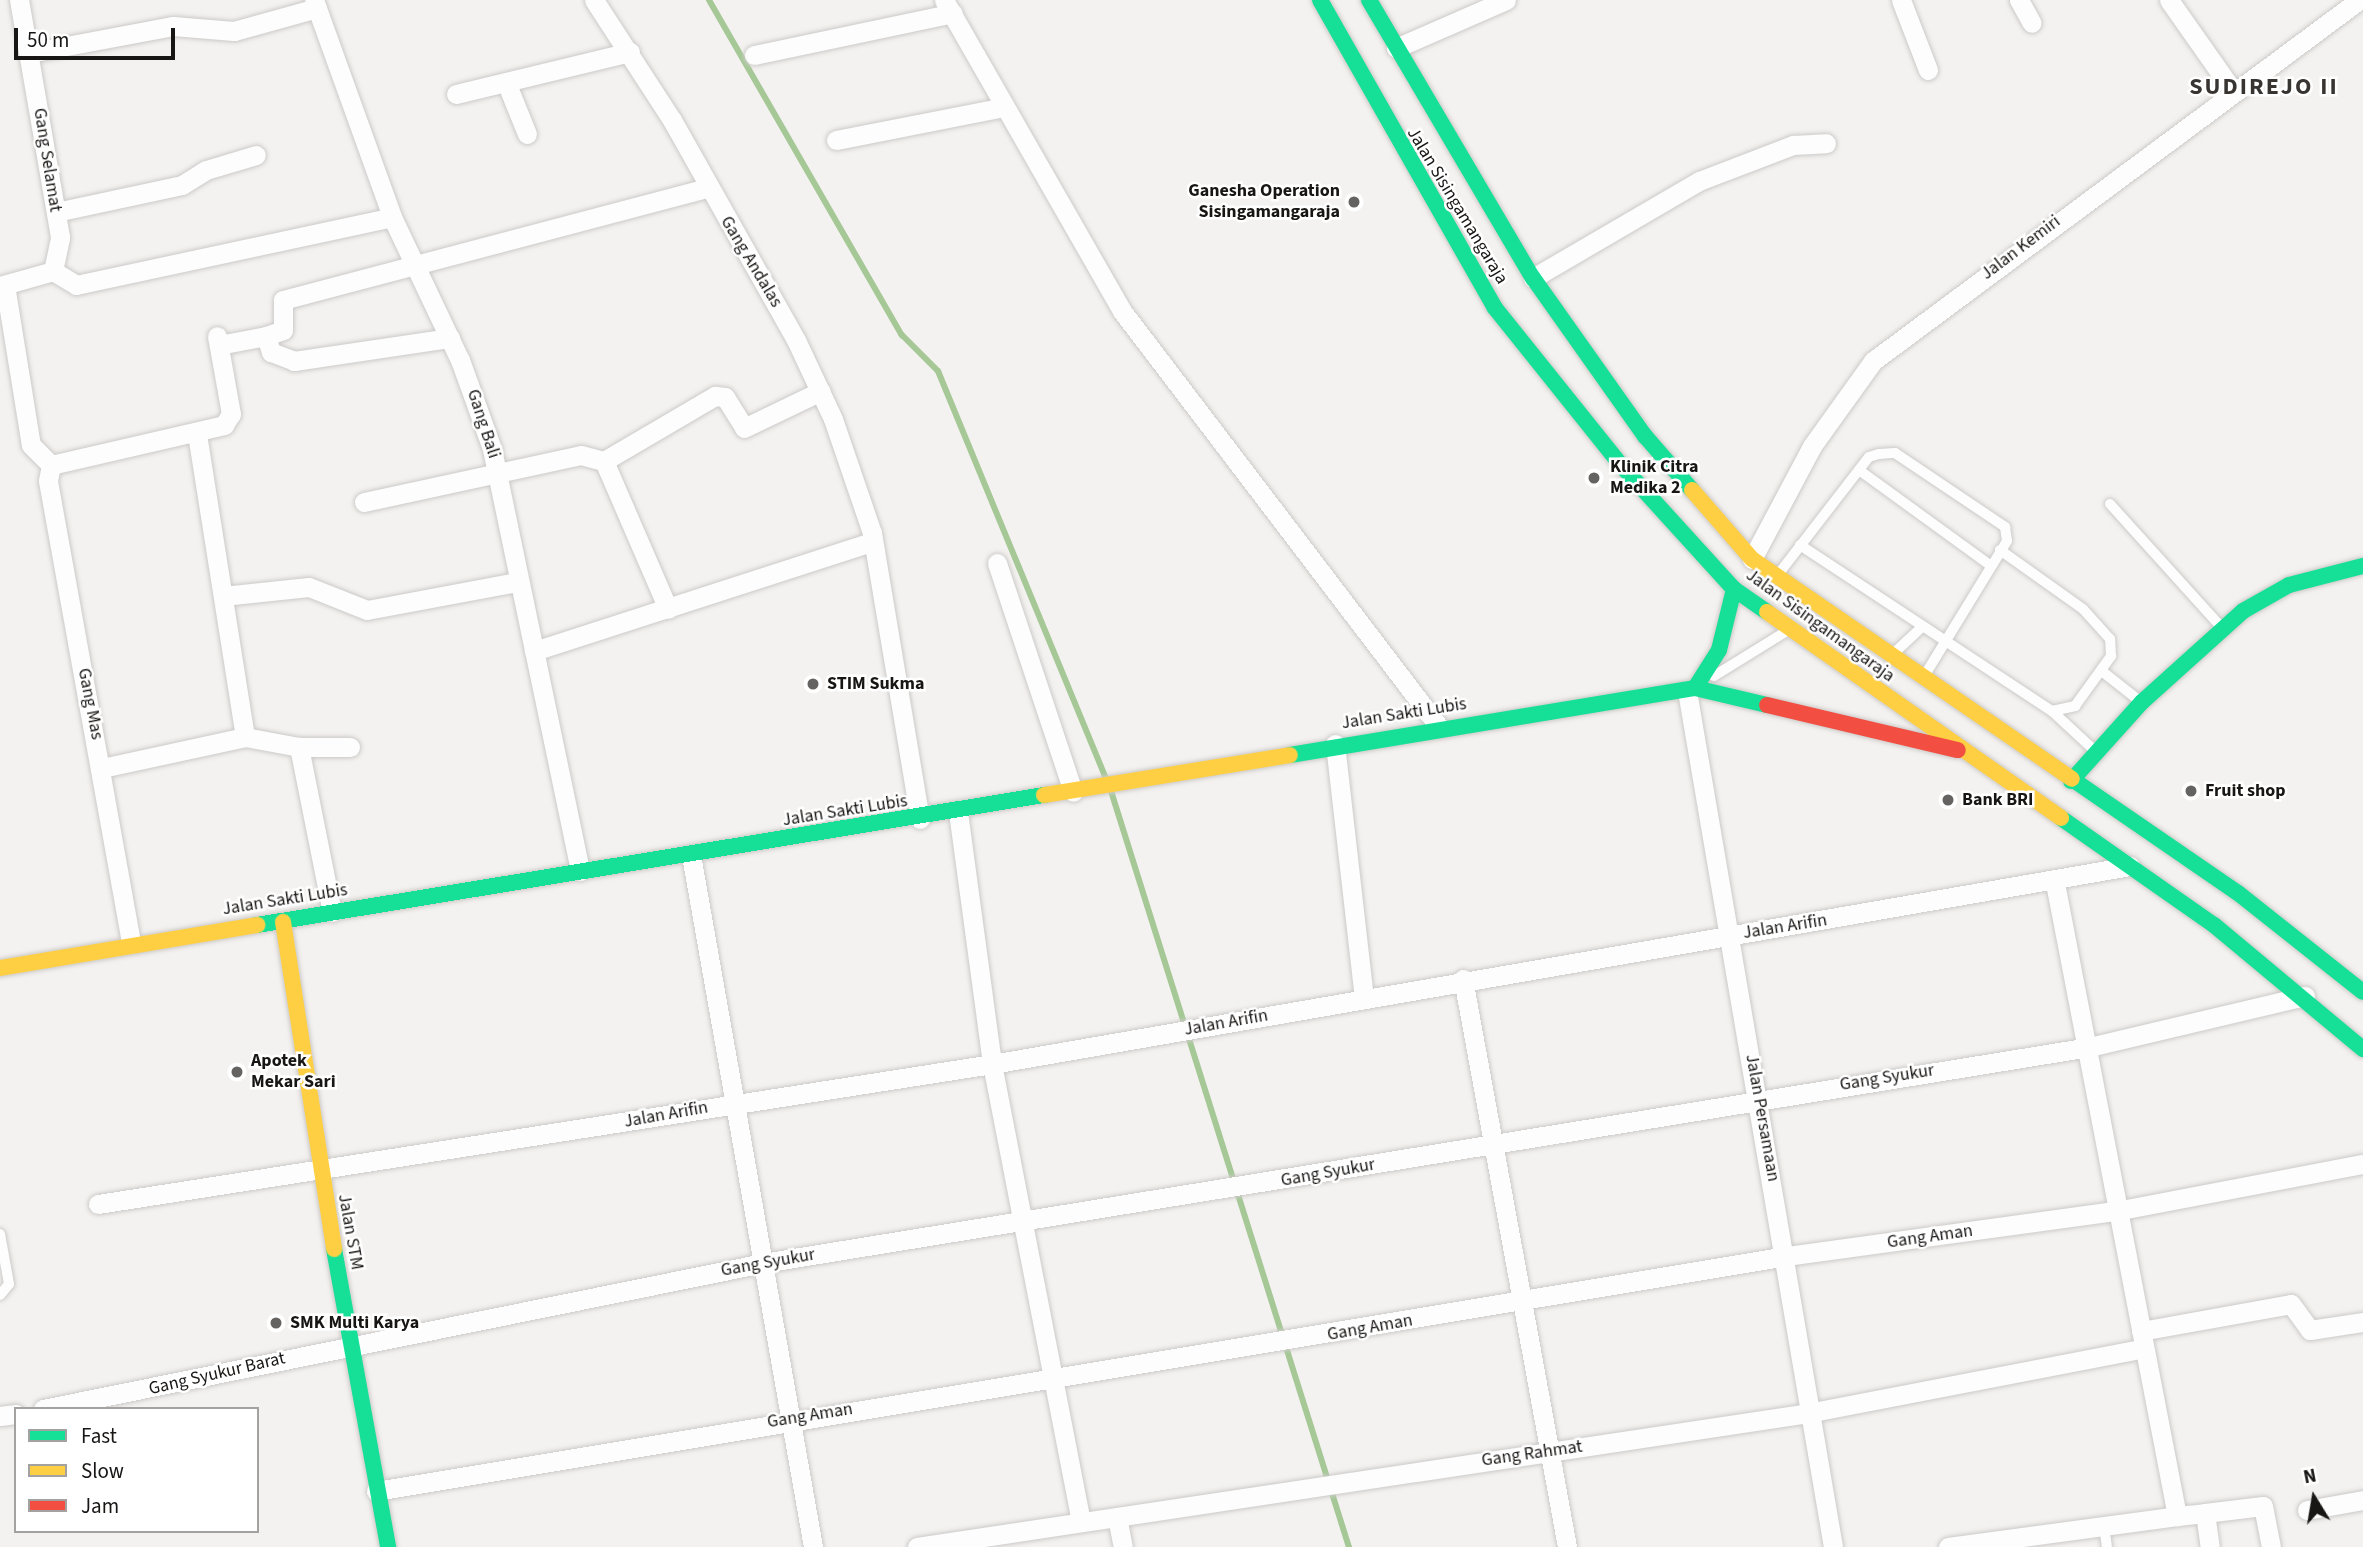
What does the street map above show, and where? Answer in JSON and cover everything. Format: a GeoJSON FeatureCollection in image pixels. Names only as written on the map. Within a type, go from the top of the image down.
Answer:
{"type":"FeatureCollection","features":[{"type":"Feature","properties":{"kind":"street","name":"Gang Selamat"},"geometry":{"type":"LineString","coordinates":[[19,0],[60,237],[53,271]]}},
{"type":"Feature","properties":{"kind":"street","name":"Gang Andalas"},"geometry":{"type":"LineString","coordinates":[[594,0],[630,52],[821,391],[872,542],[920,819]]}},
{"type":"Feature","properties":{"kind":"street","name":"Jalan Sisingamangaraja"},"geometry":{"type":"LineString","coordinates":[[1320,0],[1394,140],[1496,308],[1620,465],[1734,589],[2130,866],[2305,996],[2363,1049]]}},
{"type":"Feature","properties":{"kind":"street","name":"Jalan Sisingamangaraja"},"geometry":{"type":"LineString","coordinates":[[1369,0],[1533,278],[1645,436],[1752,559],[1775,578],[2238,893],[2363,992]]}},
{"type":"Feature","properties":{"kind":"street"},"geometry":{"type":"LineString","coordinates":[[1395,48],[1506,0]]}},
{"type":"Feature","properties":{"kind":"street"},"geometry":{"type":"LineString","coordinates":[[1900,0],[1928,69]]}},
{"type":"Feature","properties":{"kind":"street"},"geometry":{"type":"LineString","coordinates":[[2019,0],[2032,23]]}},
{"type":"Feature","properties":{"kind":"street"},"geometry":{"type":"LineString","coordinates":[[2169,0],[2233,91]]}},
{"type":"Feature","properties":{"kind":"street","name":"Jalan Kemiri"},"geometry":{"type":"LineString","coordinates":[[1752,559],[1812,446],[1873,361],[2359,0]]}},
{"type":"Feature","properties":{"kind":"street"},"geometry":{"type":"LineString","coordinates":[[29,53],[173,26],[234,31],[316,4]]}},
{"type":"Feature","properties":{"kind":"street","name":"Gang Bali"},"geometry":{"type":"LineString","coordinates":[[316,4],[392,217],[450,338],[499,477],[517,582],[580,871]]}},
{"type":"Feature","properties":{"kind":"street"},"geometry":{"type":"LineString","coordinates":[[754,55],[948,7],[1122,311],[1439,727]]}},
{"type":"Feature","properties":{"kind":"street"},"geometry":{"type":"LineString","coordinates":[[456,94],[630,52]]}},
{"type":"Feature","properties":{"kind":"street"},"geometry":{"type":"LineString","coordinates":[[506,82],[527,134]]}},
{"type":"Feature","properties":{"kind":"street"},"geometry":{"type":"LineString","coordinates":[[836,140],[1004,107]]}},
{"type":"Feature","properties":{"kind":"street"},"geometry":{"type":"LineString","coordinates":[[1533,278],[1699,181],[1793,145],[1826,143]]}},
{"type":"Feature","properties":{"kind":"street"},"geometry":{"type":"LineString","coordinates":[[56,212],[182,185],[206,170],[256,155]]}},
{"type":"Feature","properties":{"kind":"street"},"geometry":{"type":"LineString","coordinates":[[392,217],[76,285],[53,271],[3,285],[31,445],[51,466],[197,434],[224,425],[231,414],[218,340],[266,336],[283,330],[283,300],[707,188]]}},
{"type":"Feature","properties":{"kind":"street"},"geometry":{"type":"LineString","coordinates":[[266,336],[271,352],[294,361],[450,338]]}},
{"type":"Feature","properties":{"kind":"street"},"geometry":{"type":"LineString","coordinates":[[364,502],[499,477],[581,456],[604,461],[716,396],[725,397],[744,428],[821,391]]}},
{"type":"Feature","properties":{"kind":"street"},"geometry":{"type":"LineString","coordinates":[[197,434],[245,737]]}},
{"type":"Feature","properties":{"kind":"street"},"geometry":{"type":"LineString","coordinates":[[604,461],[667,609]]}},
{"type":"Feature","properties":{"kind":"street","name":"Gang Mas"},"geometry":{"type":"LineString","coordinates":[[51,466],[48,481],[102,768],[131,944]]}},
{"type":"Feature","properties":{"kind":"street"},"geometry":{"type":"LineString","coordinates":[[534,651],[872,542]]}},
{"type":"Feature","properties":{"kind":"street"},"geometry":{"type":"LineString","coordinates":[[997,563],[1078,791]]}},
{"type":"Feature","properties":{"kind":"street"},"geometry":{"type":"LineString","coordinates":[[2071,781],[2142,702],[2223,628],[2289,585],[2363,566]]}},
{"type":"Feature","properties":{"kind":"street"},"geometry":{"type":"LineString","coordinates":[[223,596],[309,587],[367,610],[517,582]]}},
{"type":"Feature","properties":{"kind":"street"},"geometry":{"type":"LineString","coordinates":[[1691,689],[1719,650],[1734,589]]}},
{"type":"Feature","properties":{"kind":"street","name":"Jalan Sakti Lubis"},"geometry":{"type":"LineString","coordinates":[[0,968],[580,871],[920,819],[1335,744],[1691,689],[1968,752]]}},
{"type":"Feature","properties":{"kind":"street","name":"Jalan Persamaan"},"geometry":{"type":"LineString","coordinates":[[1691,689],[1786,1256],[1808,1413],[1833,1547]]}},
{"type":"Feature","properties":{"kind":"street"},"geometry":{"type":"LineString","coordinates":[[102,768],[245,737],[299,747],[350,747]]}},
{"type":"Feature","properties":{"kind":"street"},"geometry":{"type":"LineString","coordinates":[[1335,744],[1364,997]]}},
{"type":"Feature","properties":{"kind":"street"},"geometry":{"type":"LineString","coordinates":[[299,747],[332,912]]}},
{"type":"Feature","properties":{"kind":"street"},"geometry":{"type":"LineString","coordinates":[[958,812],[992,1064],[1026,1221],[1081,1521]]}},
{"type":"Feature","properties":{"kind":"street"},"geometry":{"type":"LineString","coordinates":[[691,855],[739,1103],[787,1420],[813,1547]]}},
{"type":"Feature","properties":{"kind":"street","name":"Jalan Arifin"},"geometry":{"type":"LineString","coordinates":[[98,1204],[320,1173],[992,1064],[1463,979],[2055,883],[2130,866]]}},
{"type":"Feature","properties":{"kind":"street"},"geometry":{"type":"LineString","coordinates":[[2055,883],[2089,1047],[2116,1211],[2177,1516]]}},
{"type":"Feature","properties":{"kind":"street","name":"Jalan STM"},"geometry":{"type":"LineString","coordinates":[[283,922],[320,1173],[388,1547]]}},
{"type":"Feature","properties":{"kind":"street"},"geometry":{"type":"LineString","coordinates":[[1463,979],[1490,1145],[1551,1451],[1567,1547]]}},
{"type":"Feature","properties":{"kind":"street","name":"Gang Syukur"},"geometry":{"type":"LineString","coordinates":[[349,1342],[763,1263],[1246,1187],[1759,1098],[2089,1047],[2305,996]]}},
{"type":"Feature","properties":{"kind":"street","name":"Gang Aman"},"geometry":{"type":"LineString","coordinates":[[376,1491],[787,1420],[1266,1346],[1786,1256],[2116,1211],[2363,1164]]}},
{"type":"Feature","properties":{"kind":"street","name":"Gang Rahmat"},"geometry":{"type":"LineString","coordinates":[[917,1547],[1345,1480],[1808,1413],[2142,1340],[2291,1304],[2310,1329],[2363,1322]]}},
{"type":"Feature","properties":{"kind":"street","name":"Gang Syukur Barat"},"geometry":{"type":"LineString","coordinates":[[54,1407],[189,1383],[349,1342]]}},
{"type":"Feature","properties":{"kind":"street"},"geometry":{"type":"LineString","coordinates":[[2307,1510],[2363,1500]]}},
{"type":"Feature","properties":{"kind":"street"},"geometry":{"type":"LineString","coordinates":[[1948,1547],[2263,1506],[2272,1547]]}},
{"type":"Feature","properties":{"kind":"street"},"geometry":{"type":"LineString","coordinates":[[2205,1513],[2210,1547]]}},
{"type":"Feature","properties":{"kind":"street"},"geometry":{"type":"LineString","coordinates":[[1117,1517],[1123,1547]]}},
{"type":"Feature","properties":{"kind":"lane"},"geometry":{"type":"LineString","coordinates":[[1775,578],[1869,457],[1895,453],[2005,527],[2000,550],[1923,677]]}},
{"type":"Feature","properties":{"kind":"lane"},"geometry":{"type":"LineString","coordinates":[[1859,470],[1991,566]]}},
{"type":"Feature","properties":{"kind":"lane"},"geometry":{"type":"LineString","coordinates":[[2110,504],[2223,628]]}},
{"type":"Feature","properties":{"kind":"lane"},"geometry":{"type":"LineString","coordinates":[[1800,545],[2052,711],[2097,752]]}},
{"type":"Feature","properties":{"kind":"lane"},"geometry":{"type":"LineString","coordinates":[[2000,550],[2083,609],[2110,639],[2111,656],[2103,672],[2075,706],[2052,711]]}},
{"type":"Feature","properties":{"kind":"lane"},"geometry":{"type":"LineString","coordinates":[[1891,656],[1922,627]]}},
{"type":"Feature","properties":{"kind":"lane"},"geometry":{"type":"LineString","coordinates":[[1691,689],[1792,628]]}},
{"type":"Feature","properties":{"kind":"lane"},"geometry":{"type":"LineString","coordinates":[[2103,672],[2142,702]]}},
{"type":"Feature","properties":{"kind":"lane"},"geometry":{"type":"LineString","coordinates":[[0,1234],[9,1284],[0,1295]]}},
{"type":"Feature","properties":{"kind":"lane"},"geometry":{"type":"LineString","coordinates":[[2104,1526],[2107,1547]]}},
{"type":"Feature","properties":{"kind":"waterway"},"geometry":{"type":"LineString","coordinates":[[709,0],[902,335],[938,371],[1106,778]]}},
{"type":"Feature","properties":{"kind":"waterway"},"geometry":{"type":"LineString","coordinates":[[1111,791],[1349,1547]]}},
{"type":"Feature","properties":{"kind":"traffic: fast"},"geometry":{"type":"LineString","coordinates":[[1320,0],[1495,308],[1621,465],[1734,589],[1767,612]]}},
{"type":"Feature","properties":{"kind":"traffic: fast"},"geometry":{"type":"LineString","coordinates":[[1369,0],[1533,278],[1645,436],[1692,490]]}},
{"type":"Feature","properties":{"kind":"traffic: fast"},"geometry":{"type":"LineString","coordinates":[[2071,781],[2142,702],[2243,611],[2289,585],[2363,566]]}},
{"type":"Feature","properties":{"kind":"traffic: fast"},"geometry":{"type":"LineString","coordinates":[[1695,688],[1719,650],[1734,589]]}},
{"type":"Feature","properties":{"kind":"traffic: fast"},"geometry":{"type":"LineString","coordinates":[[1290,755],[1695,688],[1767,705]]}},
{"type":"Feature","properties":{"kind":"traffic: fast"},"geometry":{"type":"LineString","coordinates":[[2072,779],[2238,893],[2363,992]]}},
{"type":"Feature","properties":{"kind":"traffic: fast"},"geometry":{"type":"LineString","coordinates":[[257,925],[1044,795]]}},
{"type":"Feature","properties":{"kind":"traffic: fast"},"geometry":{"type":"LineString","coordinates":[[2061,818],[2214,925],[2363,1049]]}},
{"type":"Feature","properties":{"kind":"traffic: fast"},"geometry":{"type":"LineString","coordinates":[[334,1249],[388,1547]]}},
{"type":"Feature","properties":{"kind":"traffic: slow"},"geometry":{"type":"LineString","coordinates":[[1692,490],[1752,559],[2072,779]]}},
{"type":"Feature","properties":{"kind":"traffic: slow"},"geometry":{"type":"LineString","coordinates":[[1767,612],[2061,818]]}},
{"type":"Feature","properties":{"kind":"traffic: slow"},"geometry":{"type":"LineString","coordinates":[[1044,795],[1290,755]]}},
{"type":"Feature","properties":{"kind":"traffic: slow"},"geometry":{"type":"LineString","coordinates":[[283,922],[334,1249]]}},
{"type":"Feature","properties":{"kind":"traffic: slow"},"geometry":{"type":"LineString","coordinates":[[0,968],[257,925]]}},
{"type":"Feature","properties":{"kind":"traffic: jam"},"geometry":{"type":"LineString","coordinates":[[1767,705],[1958,750]]}},
{"type":"Feature","properties":{"kind":"place","name":"Ganesha Operation Sisingamangaraja"},"geometry":{"type":"Point","coordinates":[1354,202]}},
{"type":"Feature","properties":{"kind":"place","name":"Klinik Citra Medika 2"},"geometry":{"type":"Point","coordinates":[1594,478]}},
{"type":"Feature","properties":{"kind":"place","name":"STIM Sukma"},"geometry":{"type":"Point","coordinates":[813,684]}},
{"type":"Feature","properties":{"kind":"place","name":"Fruit shop"},"geometry":{"type":"Point","coordinates":[2191,791]}},
{"type":"Feature","properties":{"kind":"place","name":"Bank BRI"},"geometry":{"type":"Point","coordinates":[1948,800]}},
{"type":"Feature","properties":{"kind":"place","name":"Apotek Mekar Sari"},"geometry":{"type":"Point","coordinates":[237,1072]}},
{"type":"Feature","properties":{"kind":"place","name":"SMK Multi Karya"},"geometry":{"type":"Point","coordinates":[276,1323]}},
{"type":"Feature","properties":{"kind":"district","name":"SUDIREJO II"},"geometry":{"type":"Point","coordinates":[2264,87]}}]}
